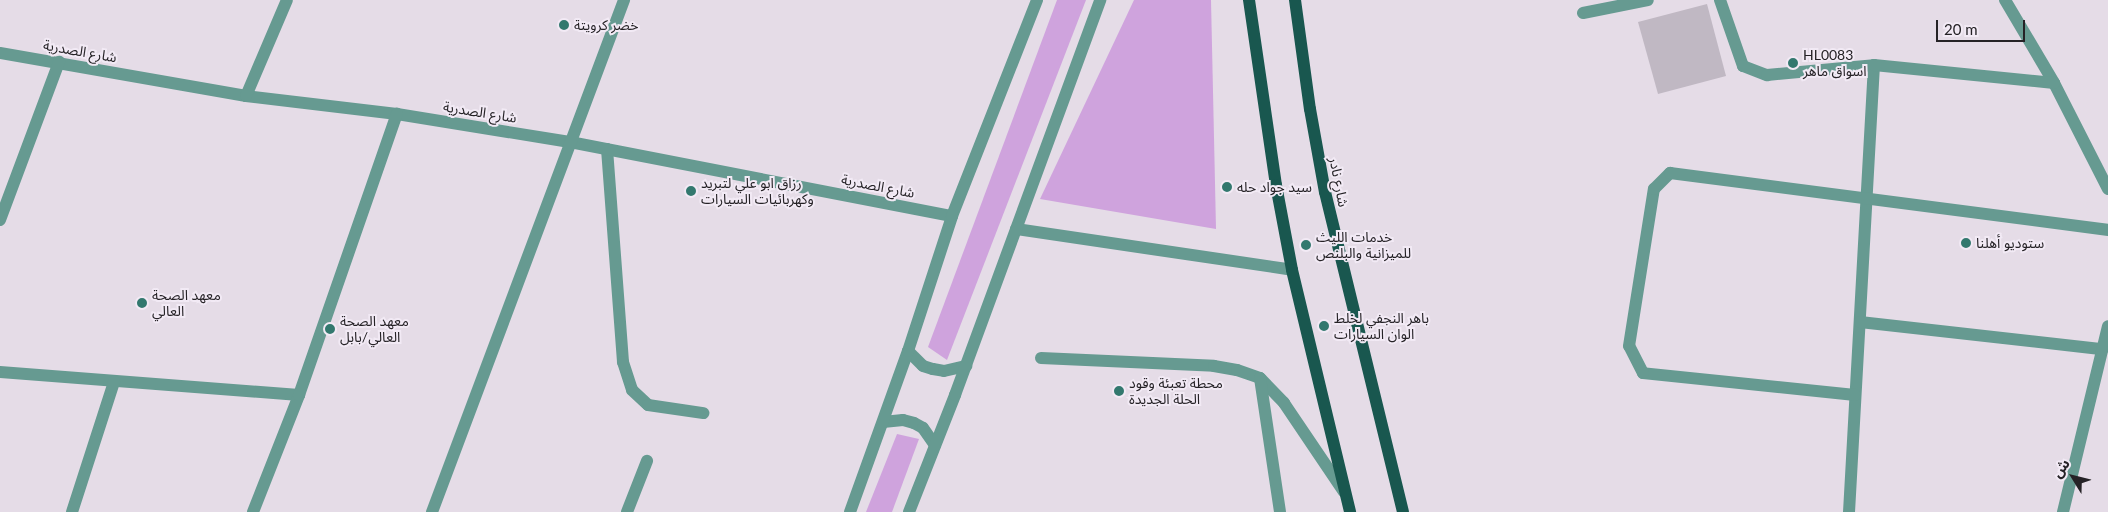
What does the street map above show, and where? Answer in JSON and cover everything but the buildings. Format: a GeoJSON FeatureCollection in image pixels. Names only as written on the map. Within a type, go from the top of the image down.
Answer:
{"type":"FeatureCollection","features":[{"type":"Feature","properties":{"kind":"main road"},"geometry":{"type":"LineString","coordinates":[[1243,0],[1258,73],[1292,270],[1350,512]]}},
{"type":"Feature","properties":{"kind":"main road"},"geometry":{"type":"LineString","coordinates":[[1249,0],[1258,73]]}},
{"type":"Feature","properties":{"kind":"main road","name":"شارع نادر"},"geometry":{"type":"LineString","coordinates":[[1295,0],[1310,109],[1325,192],[1403,512]]}},
{"type":"Feature","properties":{"kind":"street"},"geometry":{"type":"LineString","coordinates":[[246,96],[287,0]]}},
{"type":"Feature","properties":{"kind":"street"},"geometry":{"type":"LineString","coordinates":[[432,512],[624,0]]}},
{"type":"Feature","properties":{"kind":"street"},"geometry":{"type":"LineString","coordinates":[[850,512],[908,351],[952,216],[1038,0]]}},
{"type":"Feature","properties":{"kind":"street"},"geometry":{"type":"LineString","coordinates":[[913,511],[935,445],[966,366],[1100,0]]}},
{"type":"Feature","properties":{"kind":"street"},"geometry":{"type":"LineString","coordinates":[[1583,13],[1648,0]]}},
{"type":"Feature","properties":{"kind":"street"},"geometry":{"type":"LineString","coordinates":[[1720,0],[1743,66],[1767,75],[1874,65],[2054,83]]}},
{"type":"Feature","properties":{"kind":"street"},"geometry":{"type":"LineString","coordinates":[[2005,0],[2054,83],[2108,189]]}},
{"type":"Feature","properties":{"kind":"street","name":"شارع الصدرية"},"geometry":{"type":"LineString","coordinates":[[0,53],[246,96],[397,114],[570,142],[952,216]]}},
{"type":"Feature","properties":{"kind":"street"},"geometry":{"type":"LineString","coordinates":[[0,220],[59,62]]}},
{"type":"Feature","properties":{"kind":"street"},"geometry":{"type":"LineString","coordinates":[[1849,512],[1874,65]]}},
{"type":"Feature","properties":{"kind":"street"},"geometry":{"type":"LineString","coordinates":[[253,512],[300,395],[397,114]]}},
{"type":"Feature","properties":{"kind":"street"},"geometry":{"type":"LineString","coordinates":[[607,149],[623,362],[632,390],[648,405],[703,413]]}},
{"type":"Feature","properties":{"kind":"street"},"geometry":{"type":"LineString","coordinates":[[1855,395],[1643,374],[1629,346],[1654,189],[1670,173],[2108,230]]}},
{"type":"Feature","properties":{"kind":"street"},"geometry":{"type":"LineString","coordinates":[[1016,229],[1292,270]]}},
{"type":"Feature","properties":{"kind":"street"},"geometry":{"type":"LineString","coordinates":[[1860,322],[2102,349]]}},
{"type":"Feature","properties":{"kind":"street"},"geometry":{"type":"LineString","coordinates":[[2063,512],[2108,326]]}},
{"type":"Feature","properties":{"kind":"street"},"geometry":{"type":"LineString","coordinates":[[908,351],[923,366],[933,369],[944,371],[966,366]]}},
{"type":"Feature","properties":{"kind":"street"},"geometry":{"type":"LineString","coordinates":[[1041,358],[1214,366],[1237,370],[1260,378],[1284,403],[1344,492]]}},
{"type":"Feature","properties":{"kind":"street"},"geometry":{"type":"LineString","coordinates":[[0,372],[300,395]]}},
{"type":"Feature","properties":{"kind":"street"},"geometry":{"type":"LineString","coordinates":[[1260,378],[1280,512]]}},
{"type":"Feature","properties":{"kind":"street"},"geometry":{"type":"LineString","coordinates":[[72,512],[114,382]]}},
{"type":"Feature","properties":{"kind":"street"},"geometry":{"type":"LineString","coordinates":[[883,422],[903,420],[914,423],[923,428],[935,445]]}},
{"type":"Feature","properties":{"kind":"street"},"geometry":{"type":"LineString","coordinates":[[627,512],[647,461]]}},
{"type":"Feature","properties":{"kind":"shaded area"},"geometry":{"type":"Polygon","coordinates":[[[1057,0],[1086,0],[947,360],[928,347],[1057,0]]]}},
{"type":"Feature","properties":{"kind":"shaded area"},"geometry":{"type":"Polygon","coordinates":[[[1134,0],[1211,0],[1216,229],[1040,199],[1134,0]]]}},
{"type":"Feature","properties":{"kind":"shaded area"},"geometry":{"type":"Polygon","coordinates":[[[897,434],[919,439],[892,512],[866,512],[897,434]]]}},
{"type":"Feature","properties":{"kind":"place","name":"خضر كرويتة"},"geometry":{"type":"Point","coordinates":[564,25]}},
{"type":"Feature","properties":{"kind":"place","name":"HL0083 اسواق ماهر"},"geometry":{"type":"Point","coordinates":[1793,63]}},
{"type":"Feature","properties":{"kind":"place","name":"سيد جواد حله"},"geometry":{"type":"Point","coordinates":[1227,187]}},
{"type":"Feature","properties":{"kind":"place","name":"رزاق ابو علي لتبريد وكهربائيات السيارات"},"geometry":{"type":"Point","coordinates":[691,191]}},
{"type":"Feature","properties":{"kind":"place","name":"ستوديو أهلنا"},"geometry":{"type":"Point","coordinates":[1966,243]}},
{"type":"Feature","properties":{"kind":"place","name":"خدمات الليث للميزانية والبلنص"},"geometry":{"type":"Point","coordinates":[1306,245]}},
{"type":"Feature","properties":{"kind":"place","name":"معهد الصحة العالي"},"geometry":{"type":"Point","coordinates":[142,303]}},
{"type":"Feature","properties":{"kind":"place","name":"باهر النجفي لخلط الوان السيارات"},"geometry":{"type":"Point","coordinates":[1324,326]}},
{"type":"Feature","properties":{"kind":"place","name":"معهد الصحة العالي/بابل"},"geometry":{"type":"Point","coordinates":[330,329]}},
{"type":"Feature","properties":{"kind":"place","name":"محطة تعبئة وقود الحلة الجديدة"},"geometry":{"type":"Point","coordinates":[1119,391]}}]}
